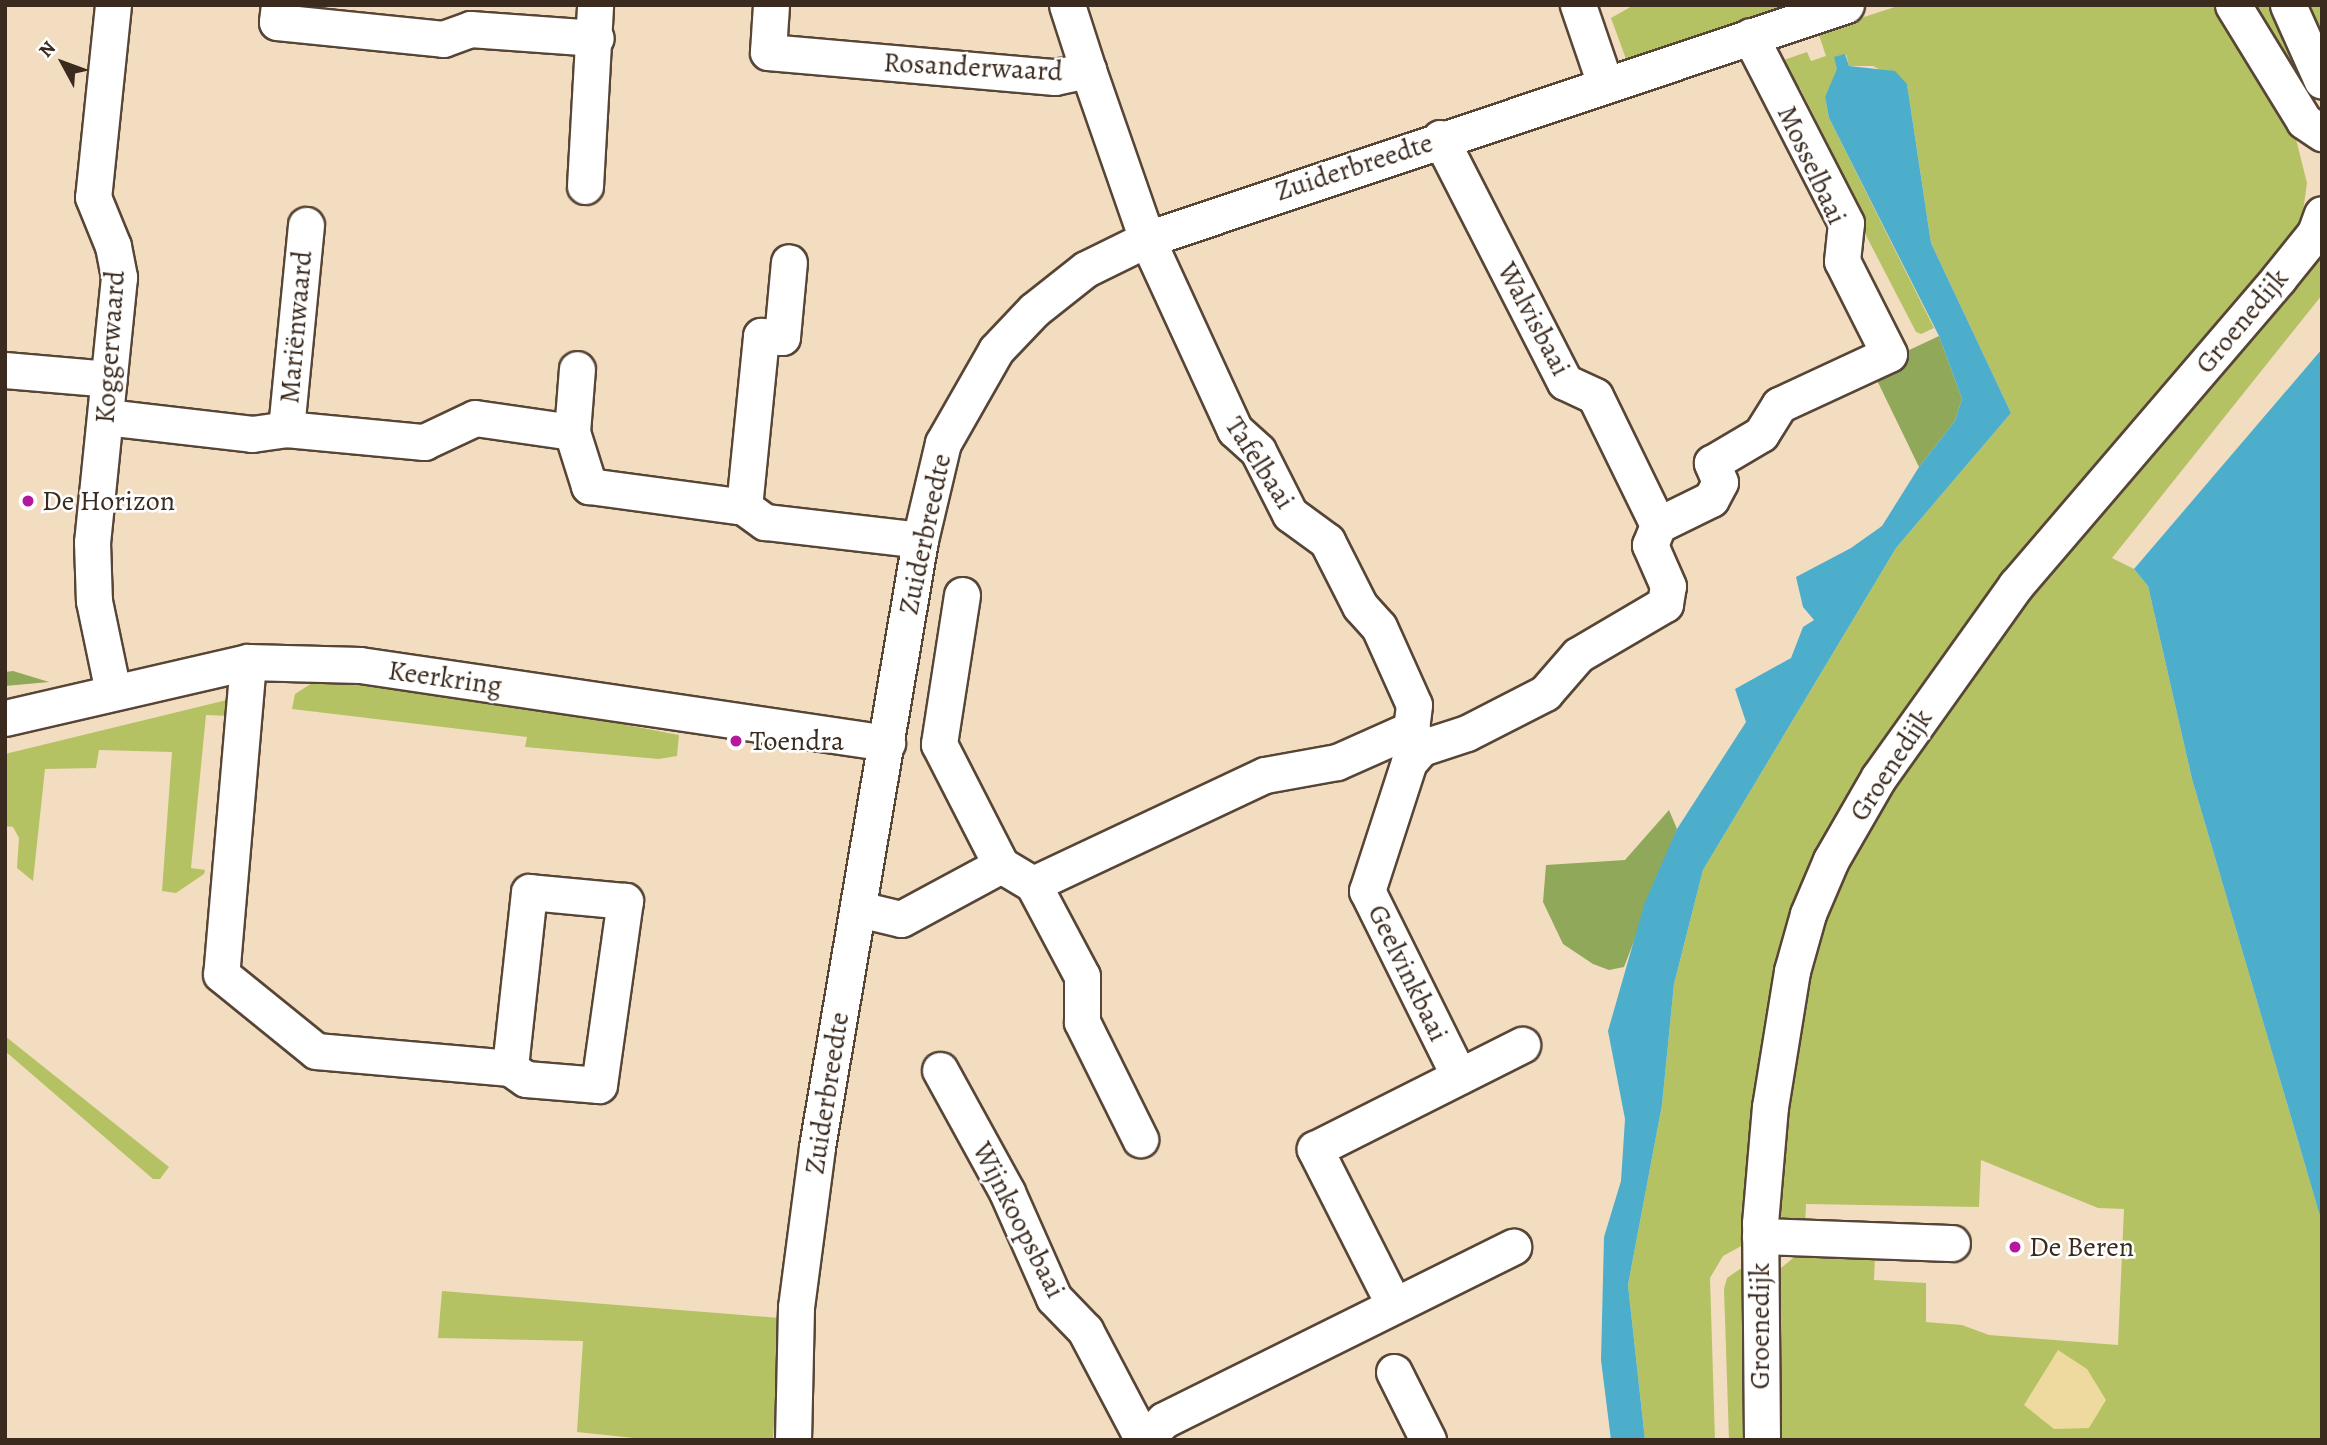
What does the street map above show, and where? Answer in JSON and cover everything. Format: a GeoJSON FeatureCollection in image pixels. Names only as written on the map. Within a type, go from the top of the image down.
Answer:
{"type":"FeatureCollection","features":[{"type":"Feature","properties":{"kind":"street","name":"Koggerwaard"},"geometry":{"type":"LineString","coordinates":[[113,5],[93,197],[113,246],[119,277],[92,542],[94,601],[113,692]]}},
{"type":"Feature","properties":{"kind":"street"},"geometry":{"type":"LineString","coordinates":[[279,5],[277,22],[443,39],[470,29],[596,21],[585,186]]}},
{"type":"Feature","properties":{"kind":"street","name":"Rosanderwaard"},"geometry":{"type":"LineString","coordinates":[[771,5],[768,52],[1055,77],[1088,70],[1147,239]]}},
{"type":"Feature","properties":{"kind":"street"},"geometry":{"type":"LineString","coordinates":[[1067,5],[1088,70]]}},
{"type":"Feature","properties":{"kind":"street"},"geometry":{"type":"LineString","coordinates":[[1578,5],[1605,84]]}},
{"type":"Feature","properties":{"kind":"street","name":"Zuiderbreedte"},"geometry":{"type":"LineString","coordinates":[[793,1440],[796,1307],[817,1147],[920,540],[943,443],[996,350],[1034,310],[1086,269],[1147,239],[1440,138],[1846,5]]}},
{"type":"Feature","properties":{"kind":"street"},"geometry":{"type":"LineString","coordinates":[[2233,5],[2304,121],[2322,133]]}},
{"type":"Feature","properties":{"kind":"street"},"geometry":{"type":"LineString","coordinates":[[2288,5],[2322,81]]}},
{"type":"Feature","properties":{"kind":"street","name":"Mosselbaai"},"geometry":{"type":"LineString","coordinates":[[1658,525],[1712,499],[1720,482],[1712,463],[1761,435],[1779,405],[1889,354],[1842,261],[1846,223],[1750,36]]}},
{"type":"Feature","properties":{"kind":"street","name":"Walvisbaai"},"geometry":{"type":"LineString","coordinates":[[1440,138],[1565,383],[1595,396],[1658,525]]}},
{"type":"Feature","properties":{"kind":"street","name":"Groenedijk"},"geometry":{"type":"LineString","coordinates":[[1762,1440],[1760,1236],[1770,1107],[1785,1008],[1808,914],[1831,860],[1880,777],[2016,585],[2278,279],[2315,233],[2322,214]]}},
{"type":"Feature","properties":{"kind":"street","name":"Mariënwaard"},"geometry":{"type":"LineString","coordinates":[[286,429],[306,225]]}},
{"type":"Feature","properties":{"kind":"street","name":"Tafelbaai"},"geometry":{"type":"LineString","coordinates":[[1147,239],[1235,430],[1258,451],[1290,514],[1327,541],[1360,606],[1379,627],[1414,705],[1416,738]]}},
{"type":"Feature","properties":{"kind":"street"},"geometry":{"type":"LineString","coordinates":[[744,507],[761,336],[782,337],[789,262]]}},
{"type":"Feature","properties":{"kind":"street"},"geometry":{"type":"LineString","coordinates":[[577,369],[572,432],[589,486],[744,507],[765,522],[920,540]]}},
{"type":"Feature","properties":{"kind":"street"},"geometry":{"type":"LineString","coordinates":[[5,370],[109,379]]}},
{"type":"Feature","properties":{"kind":"street","name":"Mariënwaard"},"geometry":{"type":"LineString","coordinates":[[106,417],[252,434],[286,429],[424,443],[475,418],[572,432]]}},
{"type":"Feature","properties":{"kind":"street"},"geometry":{"type":"LineString","coordinates":[[1033,884],[1265,775],[1337,762],[1416,738],[1467,733],[1545,692],[1577,654],[1665,604],[1668,586],[1650,545],[1658,525]]}},
{"type":"Feature","properties":{"kind":"street"},"geometry":{"type":"LineString","coordinates":[[962,595],[939,744],[1001,865],[1033,884],[1082,976],[1082,1022],[1140,1139]]}},
{"type":"Feature","properties":{"kind":"street"},"geometry":{"type":"LineString","coordinates":[[248,662],[221,974],[316,1051],[510,1068],[526,1079],[599,1085],[625,901],[529,892],[510,1068]]}},
{"type":"Feature","properties":{"kind":"street","name":"Keerkring"},"geometry":{"type":"LineString","coordinates":[[5,718],[248,662],[360,665],[887,743]]}},
{"type":"Feature","properties":{"kind":"street","name":"Geelvinkbaai"},"geometry":{"type":"LineString","coordinates":[[1416,738],[1367,891],[1459,1076]]}},
{"type":"Feature","properties":{"kind":"street"},"geometry":{"type":"LineString","coordinates":[[859,909],[901,919],[1001,865]]}},
{"type":"Feature","properties":{"kind":"street"},"geometry":{"type":"LineString","coordinates":[[1393,1303],[1315,1149],[1522,1045]]}},
{"type":"Feature","properties":{"kind":"street","name":"Wijnkoopsbaai"},"geometry":{"type":"LineString","coordinates":[[940,1070],[1007,1192],[1055,1298],[1085,1330],[1143,1440],[1164,1420],[1393,1303],[1513,1247]]}},
{"type":"Feature","properties":{"kind":"street"},"geometry":{"type":"LineString","coordinates":[[1760,1236],[1952,1243]]}},
{"type":"Feature","properties":{"kind":"street"},"geometry":{"type":"LineString","coordinates":[[1394,1372],[1428,1440]]}},
{"type":"Feature","properties":{"kind":"green space"},"geometry":{"type":"Polygon","coordinates":[[[1634,5],[1803,5],[1626,59],[1611,18],[1634,5]]]}},
{"type":"Feature","properties":{"kind":"green space"},"geometry":{"type":"Polygon","coordinates":[[[1901,5],[2221,5],[2296,139],[2307,183],[2301,226],[1817,860],[1745,1244],[1723,1256],[1710,1278],[1715,1440],[1645,1440],[1628,1285],[1662,1105],[1674,984],[1703,870],[1896,548],[2011,413],[1931,243],[1907,84],[1873,66],[1849,66],[1846,54],[1825,97],[1829,118],[1934,328],[1921,334],[1916,332],[1829,164],[1836,160],[1800,88],[1790,91],[1775,63],[1807,52],[1811,61],[1826,56],[1818,32],[1901,5]]]}},
{"type":"Feature","properties":{"kind":"green space"},"geometry":{"type":"Polygon","coordinates":[[[2239,5],[2276,5],[2313,105],[2239,5]]]}},
{"type":"Feature","properties":{"kind":"green space"},"geometry":{"type":"Polygon","coordinates":[[[2298,5],[2322,5],[2322,65],[2298,5]]]}},
{"type":"Feature","properties":{"kind":"green space"},"geometry":{"type":"Polygon","coordinates":[[[2322,238],[2322,295],[2112,558],[2134,569],[2148,586],[2192,779],[2322,1223],[2322,1440],[1774,1440],[1770,1277],[1798,1254],[1875,1255],[1874,1280],[1926,1283],[1926,1322],[1962,1325],[1989,1335],[2118,1345],[2124,1209],[2098,1208],[1981,1160],[1979,1207],[1806,1204],[1805,1228],[1788,1223],[1774,1209],[1806,958],[1862,831],[2007,617],[2322,238]]]}},
{"type":"Feature","properties":{"kind":"green space"},"geometry":{"type":"Polygon","coordinates":[[[1939,336],[1962,399],[1955,421],[1919,467],[1871,368],[1939,336]]]}},
{"type":"Feature","properties":{"kind":"green space"},"geometry":{"type":"Polygon","coordinates":[[[13,671],[49,682],[5,686],[5,672],[13,671]]]}},
{"type":"Feature","properties":{"kind":"green space"},"geometry":{"type":"Polygon","coordinates":[[[326,674],[455,692],[679,735],[677,756],[659,759],[525,747],[527,737],[292,709],[295,694],[326,674]]]}},
{"type":"Feature","properties":{"kind":"green space"},"geometry":{"type":"Polygon","coordinates":[[[231,699],[230,716],[206,715],[191,868],[205,870],[204,874],[176,893],[162,891],[172,752],[99,750],[96,768],[45,769],[33,881],[17,868],[19,838],[13,827],[5,826],[5,754],[231,699]]]}},
{"type":"Feature","properties":{"kind":"green space"},"geometry":{"type":"Polygon","coordinates":[[[1669,810],[1677,829],[1624,967],[1609,970],[1593,964],[1563,944],[1543,902],[1546,865],[1625,860],[1669,810]]]}},
{"type":"Feature","properties":{"kind":"green space"},"geometry":{"type":"Polygon","coordinates":[[[5,1036],[169,1167],[160,1179],[153,1179],[5,1051],[5,1036]]]}},
{"type":"Feature","properties":{"kind":"green space"},"geometry":{"type":"Polygon","coordinates":[[[1740,1269],[1745,1271],[1748,1440],[1729,1440],[1724,1289],[1727,1278],[1740,1269]]]}},
{"type":"Feature","properties":{"kind":"green space"},"geometry":{"type":"Polygon","coordinates":[[[442,1291],[780,1318],[773,1440],[653,1440],[577,1432],[583,1341],[438,1338],[442,1291]]]}},
{"type":"Feature","properties":{"kind":"sand"},"geometry":{"type":"Polygon","coordinates":[[[2058,1350],[2087,1369],[2106,1400],[2089,1428],[2054,1429],[2024,1405],[2058,1350]]]}},
{"type":"Feature","properties":{"kind":"water"},"geometry":{"type":"Polygon","coordinates":[[[1845,54],[1849,66],[1895,71],[1907,84],[1931,243],[2011,413],[1896,548],[1703,870],[1674,984],[1662,1105],[1628,1285],[1645,1440],[1611,1440],[1601,1360],[1604,1237],[1621,1181],[1625,1119],[1608,1031],[1645,902],[1677,829],[1746,722],[1735,689],[1791,658],[1803,627],[1814,620],[1803,607],[1796,577],[1851,548],[1882,526],[1919,467],[1955,421],[1962,399],[1939,336],[1829,118],[1825,97],[1837,69],[1834,57],[1845,54]]]}},
{"type":"Feature","properties":{"kind":"water"},"geometry":{"type":"Polygon","coordinates":[[[2322,349],[2322,1223],[2192,779],[2148,586],[2134,569],[2322,349]]]}},
{"type":"Feature","properties":{"kind":"place","name":"De Horizon"},"geometry":{"type":"Point","coordinates":[28,501]}},
{"type":"Feature","properties":{"kind":"place","name":"Toendra"},"geometry":{"type":"Point","coordinates":[736,741]}},
{"type":"Feature","properties":{"kind":"place","name":"De Beren"},"geometry":{"type":"Point","coordinates":[2015,1247]}}]}
